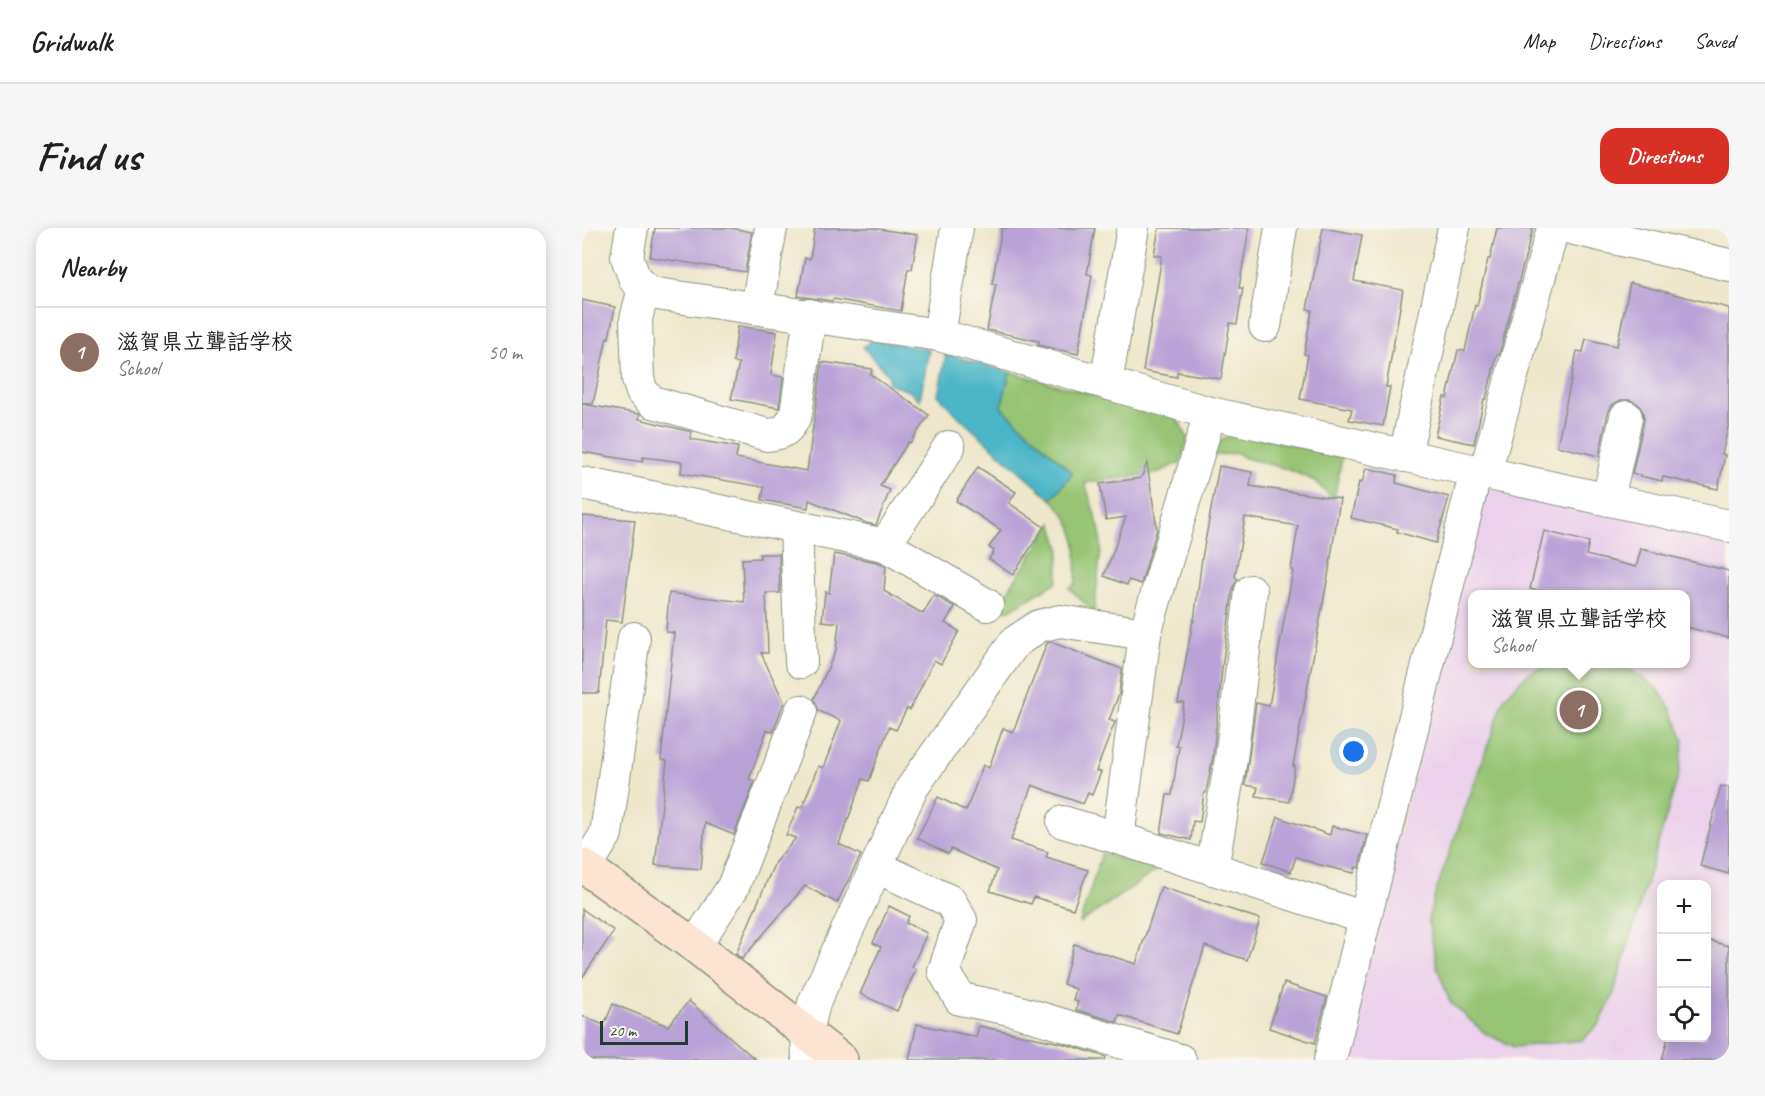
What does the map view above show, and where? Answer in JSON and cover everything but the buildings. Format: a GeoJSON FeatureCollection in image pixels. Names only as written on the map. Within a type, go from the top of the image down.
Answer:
{"type":"FeatureCollection","features":[{"type":"Feature","properties":{"kind":"street"},"geometry":{"type":"LineString","coordinates":[[632,228],[627,257],[634,279],[650,293],[939,334],[1210,413],[1608,500],[1728,521]]}},
{"type":"Feature","properties":{"kind":"street"},"geometry":{"type":"LineString","coordinates":[[757,307],[771,228]]}},
{"type":"Feature","properties":{"kind":"street"},"geometry":{"type":"LineString","coordinates":[[939,334],[957,228]]}},
{"type":"Feature","properties":{"kind":"street"},"geometry":{"type":"LineString","coordinates":[[1106,383],[1133,228]]}},
{"type":"Feature","properties":{"kind":"street"},"geometry":{"type":"LineString","coordinates":[[1265,326],[1281,228]]}},
{"type":"Feature","properties":{"kind":"street"},"geometry":{"type":"LineString","coordinates":[[1405,456],[1454,228]]}},
{"type":"Feature","properties":{"kind":"street"},"geometry":{"type":"LineString","coordinates":[[1330,1060],[1481,472],[1553,228]]}},
{"type":"Feature","properties":{"kind":"street"},"geometry":{"type":"LineString","coordinates":[[1570,228],[1729,265]]}},
{"type":"Feature","properties":{"kind":"street"},"geometry":{"type":"LineString","coordinates":[[644,288],[636,318],[638,379],[642,392],[653,402],[767,435],[780,434],[790,427],[796,414],[810,315]]}},
{"type":"Feature","properties":{"kind":"street"},"geometry":{"type":"LineString","coordinates":[[1118,838],[1145,634],[1210,413]]}},
{"type":"Feature","properties":{"kind":"street"},"geometry":{"type":"LineString","coordinates":[[1608,500],[1626,417]]}},
{"type":"Feature","properties":{"kind":"street"},"geometry":{"type":"LineString","coordinates":[[885,545],[949,447]]}},
{"type":"Feature","properties":{"kind":"street"},"geometry":{"type":"LineString","coordinates":[[582,483],[885,545],[987,605]]}},
{"type":"Feature","properties":{"kind":"street"},"geometry":{"type":"LineString","coordinates":[[796,527],[801,662]]}},
{"type":"Feature","properties":{"kind":"street"},"geometry":{"type":"LineString","coordinates":[[1212,869],[1231,759],[1251,591]]}},
{"type":"Feature","properties":{"kind":"street"},"geometry":{"type":"LineString","coordinates":[[807,1046],[814,1003],[912,788],[1015,642],[1039,626],[1060,621],[1145,634]]}},
{"type":"Feature","properties":{"kind":"street"},"geometry":{"type":"LineString","coordinates":[[634,638],[606,834],[584,866],[694,946],[807,1046],[841,1060]]}},
{"type":"Feature","properties":{"kind":"street"},"geometry":{"type":"LineString","coordinates":[[694,946],[733,887],[801,711]]}},
{"type":"Feature","properties":{"kind":"street"},"geometry":{"type":"LineString","coordinates":[[1063,822],[1365,918]]}},
{"type":"Feature","properties":{"kind":"street"},"geometry":{"type":"LineString","coordinates":[[877,867],[950,901],[961,920],[944,971],[960,999],[1010,1008],[1180,1060]]}},
{"type":"Feature","properties":{"kind":"shaded area"},"geometry":{"type":"Polygon","coordinates":[[[1485,487],[1729,535],[1729,1060],[1343,1060],[1485,487]]]}},
{"type":"Feature","properties":{"kind":"green space"},"geometry":{"type":"Polygon","coordinates":[[[1010,372],[1176,417],[1188,438],[1180,464],[1157,473],[1085,483],[1100,531],[1101,550],[1094,612],[1069,588],[1076,583],[1075,537],[1067,518],[1051,499],[1073,473],[1001,407],[1010,372]]]}},
{"type":"Feature","properties":{"kind":"green space"},"geometry":{"type":"Polygon","coordinates":[[[1237,432],[1342,457],[1334,499],[1313,480],[1287,469],[1242,457],[1238,453],[1212,456],[1215,444],[1237,432]]]}},
{"type":"Feature","properties":{"kind":"green space"},"geometry":{"type":"Polygon","coordinates":[[[1052,523],[1060,548],[1057,582],[1008,611],[998,606],[1052,523]]]}},
{"type":"Feature","properties":{"kind":"green space"},"geometry":{"type":"Polygon","coordinates":[[[1539,668],[1628,668],[1658,689],[1671,709],[1684,739],[1679,773],[1613,996],[1600,1023],[1582,1040],[1514,1047],[1485,1033],[1450,1002],[1437,967],[1428,919],[1505,697],[1526,675],[1539,668]]]}},
{"type":"Feature","properties":{"kind":"green space"},"geometry":{"type":"Polygon","coordinates":[[[1102,853],[1158,869],[1080,923],[1080,922],[1102,853]]]}},
{"type":"Feature","properties":{"kind":"water"},"geometry":{"type":"Polygon","coordinates":[[[872,340],[929,349],[920,400],[911,392],[888,383],[889,376],[863,347],[872,340]]]}},
{"type":"Feature","properties":{"kind":"water"},"geometry":{"type":"Polygon","coordinates":[[[946,354],[1010,372],[1001,407],[1073,473],[1051,499],[963,421],[938,395],[946,354]]]}},
{"type":"Feature","properties":{"kind":"place","name":"滋賀県立聾話学校"},"geometry":{"type":"Point","coordinates":[1579,710]}}]}
